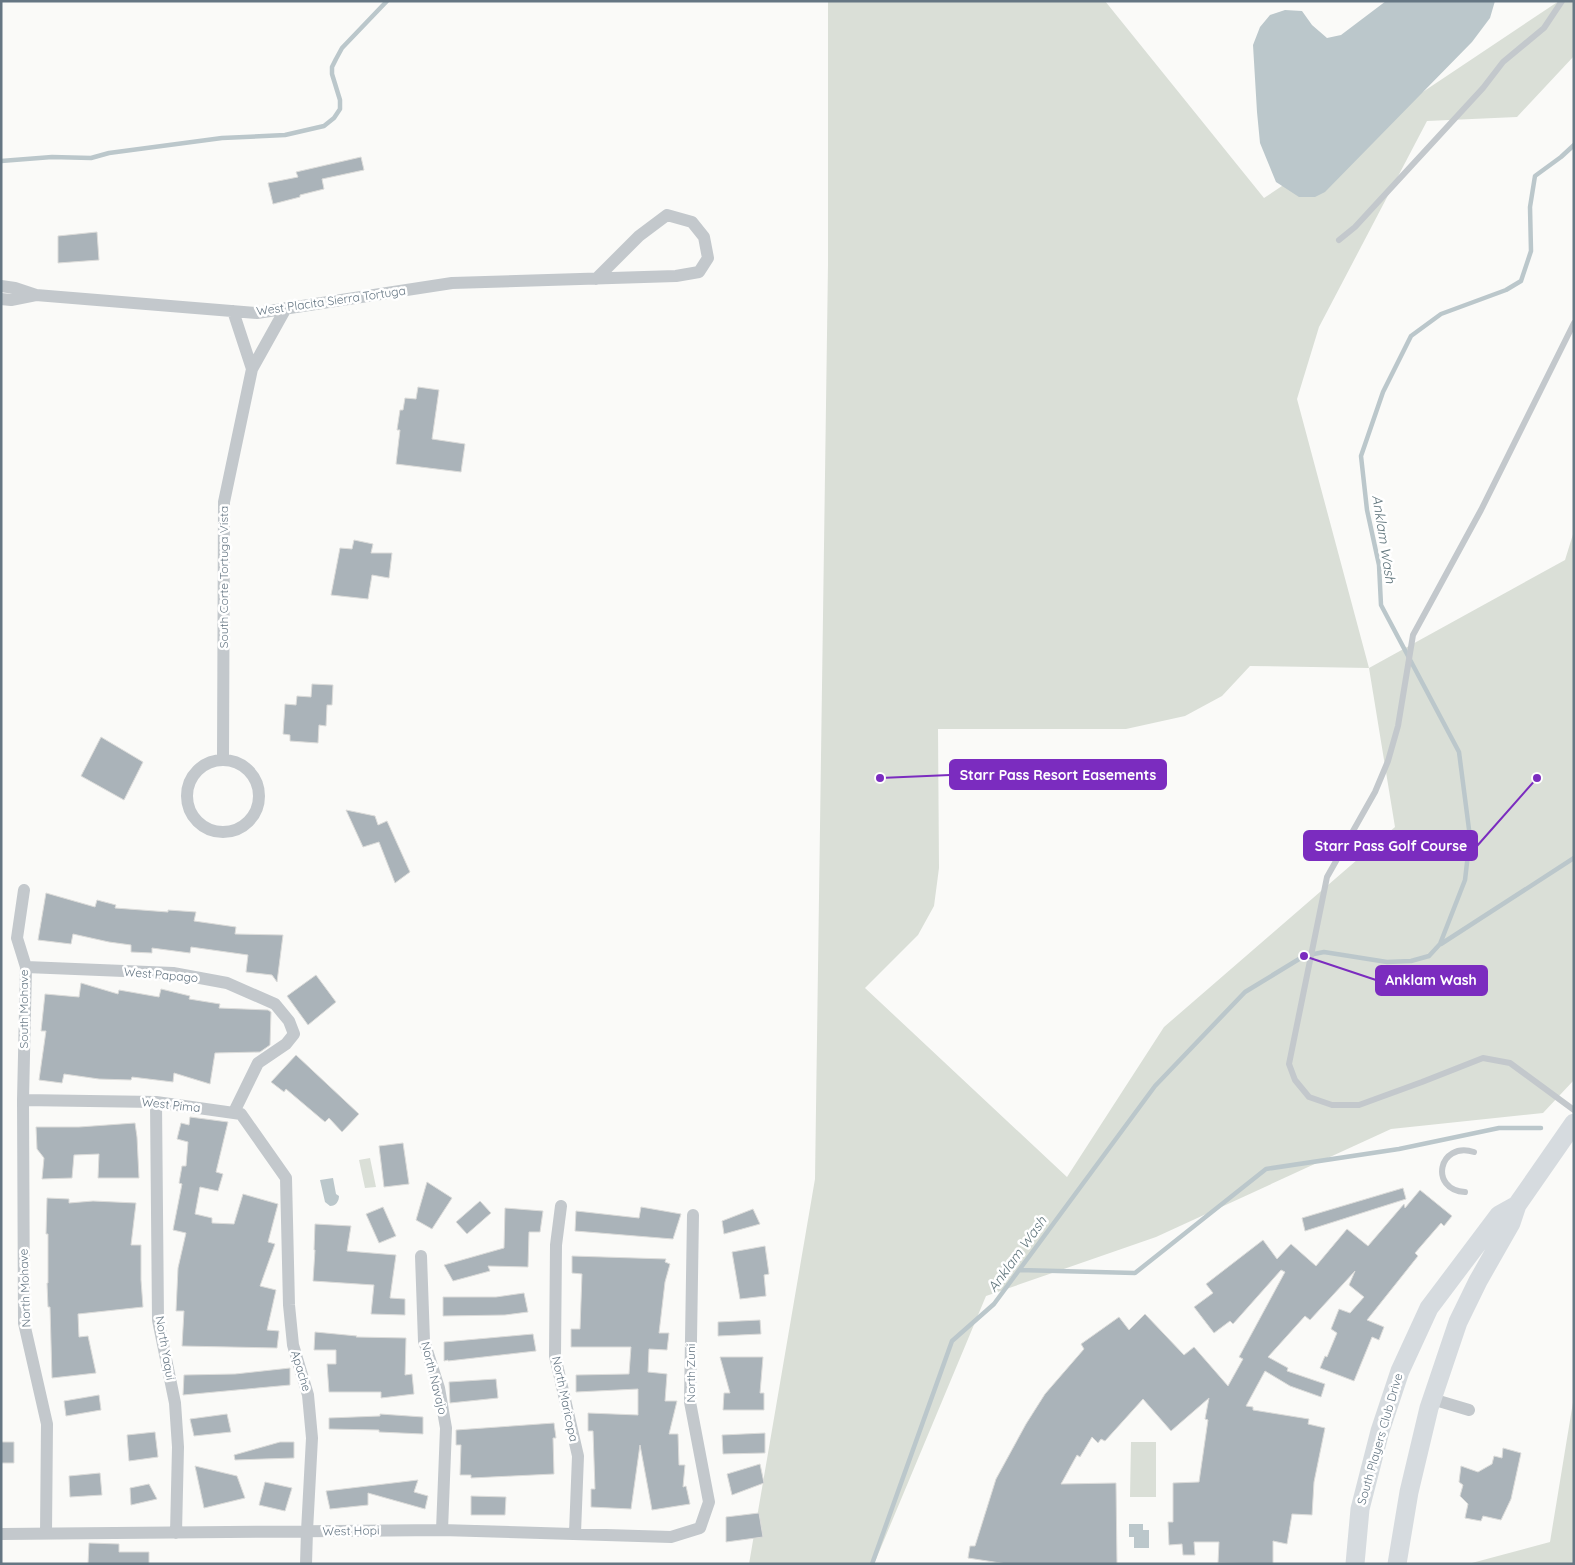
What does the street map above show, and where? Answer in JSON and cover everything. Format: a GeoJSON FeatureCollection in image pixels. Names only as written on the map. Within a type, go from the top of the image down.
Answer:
{"type":"FeatureCollection","features":[{"type":"Feature","properties":{"kind":"street","name":"West Placita Sierra Tortuga"},"geometry":{"type":"LineString","coordinates":[[1,286],[15,288],[36,295],[257,312],[452,283],[596,279],[676,276],[698,272],[708,258],[704,237],[692,222],[667,215],[639,236],[596,279]]}},
{"type":"Feature","properties":{"kind":"street","name":"West Placita Sierra Tortuga"},"geometry":{"type":"LineString","coordinates":[[1,299],[11,300],[36,295]]}},
{"type":"Feature","properties":{"kind":"street"},"geometry":{"type":"LineString","coordinates":[[252,369],[286,308]]}},
{"type":"Feature","properties":{"kind":"street"},"geometry":{"type":"LineString","coordinates":[[233,311],[252,369]]}},
{"type":"Feature","properties":{"kind":"street","name":"South Corte Tortuga Vista"},"geometry":{"type":"LineString","coordinates":[[223,759],[224,502],[252,369]]}},
{"type":"Feature","properties":{"kind":"street"},"geometry":{"type":"LineString","coordinates":[[223,759],[235,762],[246,768],[254,777],[259,788],[259,801],[256,812],[248,822],[238,829],[226,832],[215,831],[204,826],[195,818],[189,809],[187,797],[188,786],[193,775],[206,764],[223,759]]}},
{"type":"Feature","properties":{"kind":"street","name":"South Mohave"},"geometry":{"type":"LineString","coordinates":[[23,1100],[26,966],[17,938],[24,890]]}},
{"type":"Feature","properties":{"kind":"street","name":"West Papago"},"geometry":{"type":"LineString","coordinates":[[26,966],[173,973],[227,983],[275,1004],[289,1021],[294,1034],[286,1044],[258,1063],[234,1112]]}},
{"type":"Feature","properties":{"kind":"street","name":"West Pima"},"geometry":{"type":"LineString","coordinates":[[23,1100],[156,1102],[234,1112]]}},
{"type":"Feature","properties":{"kind":"street","name":"North Mohave"},"geometry":{"type":"LineString","coordinates":[[23,1100],[24,1323],[47,1424],[46,1534]]}},
{"type":"Feature","properties":{"kind":"street","name":"North Yaqui"},"geometry":{"type":"LineString","coordinates":[[156,1102],[158,1320],[176,1412],[178,1447],[176,1533]]}},
{"type":"Feature","properties":{"kind":"street","name":"Apache"},"geometry":{"type":"LineString","coordinates":[[234,1112],[241,1114],[286,1178],[289,1305],[292,1337],[308,1395],[312,1438],[306,1564]]}},
{"type":"Feature","properties":{"kind":"street","name":"South Players Club Drive"},"geometry":{"type":"LineString","coordinates":[[1397,1564],[1409,1492],[1432,1399],[1458,1322],[1478,1281],[1511,1223],[1517,1205],[1574,1123]]}},
{"type":"Feature","properties":{"kind":"street","name":"South Players Club Drive"},"geometry":{"type":"LineString","coordinates":[[1355,1564],[1360,1509],[1380,1430],[1400,1371],[1429,1308],[1499,1215],[1517,1205]]}},
{"type":"Feature","properties":{"kind":"street","name":"North Maricopa"},"geometry":{"type":"LineString","coordinates":[[561,1206],[556,1245],[555,1356],[578,1456],[575,1533]]}},
{"type":"Feature","properties":{"kind":"street","name":"North Zuni"},"geometry":{"type":"LineString","coordinates":[[693,1215],[690,1402],[709,1502],[700,1528]]}},
{"type":"Feature","properties":{"kind":"street","name":"North Navajo"},"geometry":{"type":"LineString","coordinates":[[421,1256],[424,1341],[438,1388],[446,1428],[442,1530]]}},
{"type":"Feature","properties":{"kind":"street"},"geometry":{"type":"LineString","coordinates":[[1432,1399],[1469,1410]]}},
{"type":"Feature","properties":{"kind":"street","name":"West Hopi"},"geometry":{"type":"LineString","coordinates":[[1,1534],[442,1530],[671,1536],[700,1528]]}},
{"type":"Feature","properties":{"kind":"lane"},"geometry":{"type":"LineString","coordinates":[[1339,240],[1362,220],[1483,88],[1503,62],[1544,28],[1562,1]]}},
{"type":"Feature","properties":{"kind":"lane"},"geometry":{"type":"LineString","coordinates":[[1574,323],[1481,510],[1413,635],[1398,726],[1388,761],[1376,792],[1327,877],[1289,1064],[1295,1080],[1309,1097],[1332,1105],[1359,1105],[1483,1058],[1510,1063],[1574,1110]]}},
{"type":"Feature","properties":{"kind":"lane"},"geometry":{"type":"LineString","coordinates":[[1465,1192],[1458,1192],[1450,1188],[1446,1183],[1442,1173],[1443,1163],[1448,1156],[1456,1151],[1466,1150],[1474,1152]]}},
{"type":"Feature","properties":{"kind":"shaded area"},"geometry":{"type":"Polygon","coordinates":[[[828,1],[1105,1],[1264,198],[1559,1],[1574,1],[1574,56],[1517,117],[1427,121],[1319,327],[1297,399],[1369,668],[1565,560],[1574,531],[1574,1080],[1543,1113],[1391,1129],[1156,1237],[986,1296],[874,1564],[749,1564],[815,1179],[828,264],[828,1]],[[1250,666],[1222,696],[1185,716],[1126,729],[938,729],[939,868],[934,906],[918,935],[865,988],[1067,1177],[1164,1027],[1395,827],[1369,668],[1250,666]]]}},
{"type":"Feature","properties":{"kind":"shaded area"},"geometry":{"type":"Polygon","coordinates":[[[1386,1],[1495,1],[1490,18],[1472,42],[1325,192],[1315,197],[1299,197],[1276,182],[1260,143],[1253,45],[1260,27],[1270,15],[1285,10],[1302,11],[1312,25],[1327,38],[1341,35],[1386,1]]]}},
{"type":"Feature","properties":{"kind":"shaded area"},"geometry":{"type":"Polygon","coordinates":[[[370,1158],[376,1187],[365,1188],[359,1160],[370,1158]]]}},
{"type":"Feature","properties":{"kind":"shaded area"},"geometry":{"type":"Polygon","coordinates":[[[333,1178],[336,1194],[339,1198],[335,1204],[330,1206],[325,1202],[320,1180],[333,1178]]]}},
{"type":"Feature","properties":{"kind":"shaded area"},"geometry":{"type":"Polygon","coordinates":[[[1574,1396],[1574,1564],[1468,1564],[1550,1542],[1574,1396]]]}},
{"type":"Feature","properties":{"kind":"shaded area"},"geometry":{"type":"Polygon","coordinates":[[[1131,1442],[1156,1442],[1156,1497],[1130,1497],[1131,1442]]]}},
{"type":"Feature","properties":{"kind":"shaded area"},"geometry":{"type":"Polygon","coordinates":[[[1129,1524],[1143,1524],[1143,1530],[1149,1530],[1149,1548],[1134,1548],[1134,1537],[1129,1537],[1129,1524]]]}},
{"type":"Feature","properties":{"kind":"building"},"geometry":{"type":"Polygon","coordinates":[[[361,157],[364,170],[322,179],[324,189],[273,204],[268,183],[298,177],[296,172],[361,157]]]}},
{"type":"Feature","properties":{"kind":"building"},"geometry":{"type":"Polygon","coordinates":[[[97,232],[99,260],[58,263],[58,236],[97,232]]]}},
{"type":"Feature","properties":{"kind":"building"},"geometry":{"type":"Polygon","coordinates":[[[418,387],[439,390],[432,439],[465,444],[461,472],[396,464],[400,430],[397,430],[400,410],[403,410],[405,398],[416,399],[418,387]]]}},
{"type":"Feature","properties":{"kind":"building"},"geometry":{"type":"Polygon","coordinates":[[[354,540],[373,544],[371,553],[392,553],[389,578],[372,575],[368,599],[331,595],[340,548],[352,549],[354,540]]]}},
{"type":"Feature","properties":{"kind":"building"},"geometry":{"type":"Polygon","coordinates":[[[312,684],[333,685],[332,705],[327,705],[326,726],[319,725],[318,743],[290,741],[290,735],[283,734],[285,704],[296,705],[297,696],[311,697],[312,684]]]}},
{"type":"Feature","properties":{"kind":"building"},"geometry":{"type":"Polygon","coordinates":[[[101,737],[143,762],[124,800],[81,776],[101,737]]]}},
{"type":"Feature","properties":{"kind":"building"},"geometry":{"type":"Polygon","coordinates":[[[346,810],[375,816],[378,825],[387,821],[410,872],[395,883],[379,842],[363,847],[346,810]]]}},
{"type":"Feature","properties":{"kind":"building"},"geometry":{"type":"Polygon","coordinates":[[[46,893],[95,907],[97,900],[116,905],[115,908],[196,912],[194,921],[236,927],[235,934],[283,935],[277,982],[272,975],[246,972],[248,955],[191,947],[190,953],[152,948],[152,953],[131,952],[131,945],[73,934],[71,944],[38,940],[46,893]]]}},
{"type":"Feature","properties":{"kind":"building"},"geometry":{"type":"Polygon","coordinates":[[[316,975],[336,1002],[308,1025],[287,996],[316,975]]]}},
{"type":"Feature","properties":{"kind":"building"},"geometry":{"type":"Polygon","coordinates":[[[81,983],[118,994],[119,990],[159,997],[161,989],[190,996],[189,999],[220,1004],[219,1008],[268,1010],[271,1012],[270,1045],[260,1052],[215,1053],[210,1084],[174,1073],[173,1082],[132,1077],[131,1080],[99,1079],[64,1074],[62,1083],[39,1080],[46,1031],[41,1031],[45,994],[79,997],[81,983]]]}},
{"type":"Feature","properties":{"kind":"building"},"geometry":{"type":"Polygon","coordinates":[[[296,1055],[359,1114],[342,1132],[329,1118],[325,1122],[286,1089],[284,1092],[271,1082],[296,1055]]]}},
{"type":"Feature","properties":{"kind":"building"},"geometry":{"type":"Polygon","coordinates":[[[190,1117],[228,1122],[216,1172],[223,1174],[218,1191],[200,1187],[195,1214],[212,1218],[212,1223],[234,1224],[243,1194],[278,1204],[268,1242],[275,1244],[260,1286],[276,1290],[267,1330],[279,1331],[277,1348],[182,1346],[184,1311],[176,1311],[178,1268],[186,1233],[173,1230],[182,1184],[179,1183],[182,1166],[186,1166],[188,1142],[177,1139],[181,1123],[189,1125],[190,1117]]]}},
{"type":"Feature","properties":{"kind":"building"},"geometry":{"type":"Polygon","coordinates":[[[135,1123],[139,1178],[98,1178],[99,1154],[74,1155],[72,1178],[42,1179],[44,1158],[37,1149],[36,1127],[79,1127],[135,1123]]]}},
{"type":"Feature","properties":{"kind":"building"},"geometry":{"type":"Polygon","coordinates":[[[403,1143],[409,1184],[384,1187],[379,1146],[403,1143]]]}},
{"type":"Feature","properties":{"kind":"building"},"geometry":{"type":"Polygon","coordinates":[[[427,1182],[452,1198],[432,1229],[416,1220],[427,1182]]]}},
{"type":"Feature","properties":{"kind":"building"},"geometry":{"type":"Polygon","coordinates":[[[1403,1188],[1406,1199],[1305,1231],[1302,1218],[1403,1188]]]}},
{"type":"Feature","properties":{"kind":"building"},"geometry":{"type":"Polygon","coordinates":[[[1420,1190],[1452,1216],[1444,1226],[1441,1223],[1415,1253],[1418,1256],[1367,1320],[1384,1327],[1379,1340],[1372,1337],[1354,1381],[1320,1368],[1337,1333],[1331,1329],[1339,1309],[1350,1313],[1364,1297],[1349,1285],[1355,1271],[1310,1320],[1305,1316],[1268,1357],[1288,1368],[1287,1371],[1325,1384],[1321,1397],[1290,1386],[1265,1371],[1246,1406],[1253,1407],[1253,1410],[1309,1419],[1308,1424],[1325,1428],[1314,1482],[1312,1515],[1292,1514],[1287,1544],[1273,1541],[1273,1564],[1218,1563],[1219,1542],[1194,1542],[1195,1555],[1183,1555],[1182,1544],[1169,1545],[1168,1522],[1173,1522],[1173,1483],[1199,1482],[1208,1420],[1205,1419],[1209,1398],[1171,1431],[1143,1399],[1105,1441],[1101,1439],[1098,1443],[1092,1437],[1080,1457],[1077,1455],[1061,1484],[1116,1483],[1117,1564],[1007,1564],[968,1558],[970,1546],[975,1546],[996,1479],[1045,1394],[1084,1349],[1081,1344],[1119,1317],[1129,1330],[1145,1314],[1184,1355],[1194,1347],[1228,1386],[1243,1359],[1239,1357],[1285,1272],[1281,1270],[1233,1324],[1230,1321],[1214,1333],[1194,1307],[1213,1293],[1206,1284],[1263,1240],[1277,1259],[1291,1244],[1316,1266],[1347,1229],[1368,1246],[1404,1204],[1405,1208],[1420,1190]]]}},
{"type":"Feature","properties":{"kind":"building"},"geometry":{"type":"Polygon","coordinates":[[[47,1198],[69,1199],[69,1203],[93,1201],[136,1203],[131,1245],[141,1245],[143,1307],[78,1314],[79,1337],[88,1336],[96,1373],[52,1378],[50,1307],[48,1307],[47,1283],[47,1198]]]}},
{"type":"Feature","properties":{"kind":"building"},"geometry":{"type":"Polygon","coordinates":[[[480,1201],[491,1213],[467,1234],[456,1222],[480,1201]]]}},
{"type":"Feature","properties":{"kind":"building"},"geometry":{"type":"Polygon","coordinates":[[[383,1207],[396,1236],[379,1243],[366,1214],[383,1207]]]}},
{"type":"Feature","properties":{"kind":"building"},"geometry":{"type":"Polygon","coordinates":[[[641,1207],[681,1214],[673,1239],[575,1231],[576,1211],[639,1218],[641,1207]]]}},
{"type":"Feature","properties":{"kind":"building"},"geometry":{"type":"Polygon","coordinates":[[[505,1208],[543,1211],[540,1232],[529,1232],[528,1267],[488,1266],[490,1271],[453,1281],[444,1265],[504,1248],[505,1208]]]}},
{"type":"Feature","properties":{"kind":"building"},"geometry":{"type":"Polygon","coordinates":[[[753,1209],[760,1224],[724,1234],[722,1221],[753,1209]]]}},
{"type":"Feature","properties":{"kind":"building"},"geometry":{"type":"Polygon","coordinates":[[[315,1224],[351,1226],[347,1251],[396,1255],[390,1298],[405,1299],[405,1315],[371,1314],[374,1285],[313,1281],[315,1224]]]}},
{"type":"Feature","properties":{"kind":"building"},"geometry":{"type":"Polygon","coordinates":[[[765,1246],[769,1274],[764,1275],[766,1296],[740,1299],[732,1252],[765,1246]]]}},
{"type":"Feature","properties":{"kind":"building"},"geometry":{"type":"Polygon","coordinates":[[[572,1256],[666,1259],[665,1262],[670,1264],[665,1282],[659,1333],[669,1333],[667,1350],[649,1349],[648,1372],[667,1374],[665,1401],[677,1401],[669,1434],[678,1434],[679,1465],[685,1465],[683,1487],[686,1486],[690,1504],[652,1510],[640,1445],[631,1509],[591,1507],[591,1489],[595,1489],[593,1431],[588,1431],[588,1413],[638,1415],[638,1389],[576,1392],[576,1375],[629,1374],[631,1347],[571,1347],[571,1329],[580,1329],[582,1274],[572,1273],[572,1256]]]}},
{"type":"Feature","properties":{"kind":"building"},"geometry":{"type":"Polygon","coordinates":[[[524,1293],[528,1312],[505,1315],[443,1316],[443,1297],[496,1297],[524,1293]]]}},
{"type":"Feature","properties":{"kind":"building"},"geometry":{"type":"Polygon","coordinates":[[[760,1320],[761,1334],[718,1336],[718,1322],[760,1320]]]}},
{"type":"Feature","properties":{"kind":"building"},"geometry":{"type":"Polygon","coordinates":[[[315,1332],[356,1337],[406,1338],[405,1375],[412,1374],[414,1394],[381,1398],[381,1392],[329,1392],[327,1364],[336,1364],[336,1350],[314,1350],[315,1332]]]}},
{"type":"Feature","properties":{"kind":"building"},"geometry":{"type":"Polygon","coordinates":[[[533,1334],[536,1351],[444,1361],[444,1342],[533,1334]]]}},
{"type":"Feature","properties":{"kind":"building"},"geometry":{"type":"Polygon","coordinates":[[[720,1357],[763,1357],[760,1393],[764,1393],[764,1410],[723,1410],[724,1393],[730,1393],[720,1357]]]}},
{"type":"Feature","properties":{"kind":"building"},"geometry":{"type":"Polygon","coordinates":[[[290,1368],[290,1385],[183,1395],[184,1375],[235,1374],[290,1368]]]}},
{"type":"Feature","properties":{"kind":"building"},"geometry":{"type":"Polygon","coordinates":[[[496,1379],[498,1398],[450,1403],[449,1382],[496,1379]]]}},
{"type":"Feature","properties":{"kind":"building"},"geometry":{"type":"Polygon","coordinates":[[[99,1395],[101,1410],[66,1416],[64,1401],[99,1395]]]}},
{"type":"Feature","properties":{"kind":"building"},"geometry":{"type":"Polygon","coordinates":[[[227,1414],[231,1432],[194,1436],[190,1419],[227,1414]]]}},
{"type":"Feature","properties":{"kind":"building"},"geometry":{"type":"Polygon","coordinates":[[[380,1414],[423,1417],[423,1434],[379,1432],[379,1430],[329,1429],[329,1418],[380,1416],[380,1414]]]}},
{"type":"Feature","properties":{"kind":"building"},"geometry":{"type":"Polygon","coordinates":[[[554,1423],[556,1438],[553,1438],[554,1474],[471,1478],[471,1475],[460,1475],[461,1445],[456,1445],[456,1430],[554,1423]]]}},
{"type":"Feature","properties":{"kind":"building"},"geometry":{"type":"Polygon","coordinates":[[[155,1432],[158,1457],[129,1461],[127,1435],[155,1432]]]}},
{"type":"Feature","properties":{"kind":"building"},"geometry":{"type":"Polygon","coordinates":[[[765,1433],[765,1453],[723,1454],[722,1435],[765,1433]]]}},
{"type":"Feature","properties":{"kind":"building"},"geometry":{"type":"Polygon","coordinates":[[[1,1442],[14,1442],[14,1463],[1,1463],[1,1442]]]}},
{"type":"Feature","properties":{"kind":"building"},"geometry":{"type":"Polygon","coordinates":[[[280,1442],[294,1442],[294,1458],[235,1460],[234,1455],[280,1442]]]}},
{"type":"Feature","properties":{"kind":"building"},"geometry":{"type":"Polygon","coordinates":[[[1503,1448],[1521,1453],[1511,1499],[1501,1520],[1483,1516],[1481,1521],[1465,1518],[1468,1504],[1460,1496],[1463,1485],[1459,1482],[1461,1466],[1478,1472],[1492,1464],[1494,1456],[1502,1458],[1503,1448]]]}},
{"type":"Feature","properties":{"kind":"building"},"geometry":{"type":"Polygon","coordinates":[[[760,1464],[764,1483],[732,1495],[727,1474],[760,1464]]]}},
{"type":"Feature","properties":{"kind":"building"},"geometry":{"type":"Polygon","coordinates":[[[195,1466],[237,1476],[245,1498],[204,1508],[195,1466]]]}},
{"type":"Feature","properties":{"kind":"building"},"geometry":{"type":"Polygon","coordinates":[[[100,1473],[102,1495],[70,1497],[69,1476],[100,1473]]]}},
{"type":"Feature","properties":{"kind":"building"},"geometry":{"type":"Polygon","coordinates":[[[418,1480],[414,1492],[428,1496],[425,1509],[368,1493],[368,1505],[330,1509],[326,1491],[418,1480]]]}},
{"type":"Feature","properties":{"kind":"building"},"geometry":{"type":"Polygon","coordinates":[[[265,1482],[292,1488],[285,1511],[259,1505],[265,1482]]]}},
{"type":"Feature","properties":{"kind":"building"},"geometry":{"type":"Polygon","coordinates":[[[149,1484],[157,1499],[131,1505],[130,1488],[149,1484]]]}},
{"type":"Feature","properties":{"kind":"building"},"geometry":{"type":"Polygon","coordinates":[[[471,1496],[506,1497],[505,1515],[471,1515],[471,1496]]]}},
{"type":"Feature","properties":{"kind":"building"},"geometry":{"type":"Polygon","coordinates":[[[759,1513],[763,1537],[726,1542],[726,1517],[759,1513]]]}},
{"type":"Feature","properties":{"kind":"building"},"geometry":{"type":"Polygon","coordinates":[[[89,1543],[119,1544],[119,1552],[149,1552],[149,1564],[88,1564],[89,1543]]]}},
{"type":"Feature","properties":{"kind":"waterway"},"geometry":{"type":"LineString","coordinates":[[1,161],[52,157],[91,158],[109,153],[222,138],[285,135],[324,126],[334,118],[340,109],[340,100],[332,74],[332,67],[336,59],[342,48],[387,1]]}},
{"type":"Feature","properties":{"kind":"waterway","name":"Anklam Wash"},"geometry":{"type":"LineString","coordinates":[[872,1564],[952,1341],[994,1304],[1155,1086],[1245,992],[1304,956],[1324,952],[1387,962],[1411,961],[1429,956],[1440,944],[1465,880],[1470,837],[1459,752],[1381,605],[1379,565],[1367,510],[1361,456],[1383,392],[1411,336],[1441,314],[1506,290],[1521,281],[1531,251],[1530,207],[1535,176],[1574,145]]}},
{"type":"Feature","properties":{"kind":"waterway"},"geometry":{"type":"LineString","coordinates":[[1441,944],[1574,858]]}},
{"type":"Feature","properties":{"kind":"waterway"},"geometry":{"type":"LineString","coordinates":[[1019,1270],[1135,1273],[1266,1169],[1399,1149],[1499,1128],[1540,1128]]}},
{"type":"Feature","properties":{"kind":"place","name":"Starr Pass Resort Easements"},"geometry":{"type":"Point","coordinates":[880,778]}},
{"type":"Feature","properties":{"kind":"place","name":"Starr Pass Golf Course"},"geometry":{"type":"Point","coordinates":[1537,778]}},
{"type":"Feature","properties":{"kind":"place","name":"Anklam Wash"},"geometry":{"type":"Point","coordinates":[1304,956]}}]}
